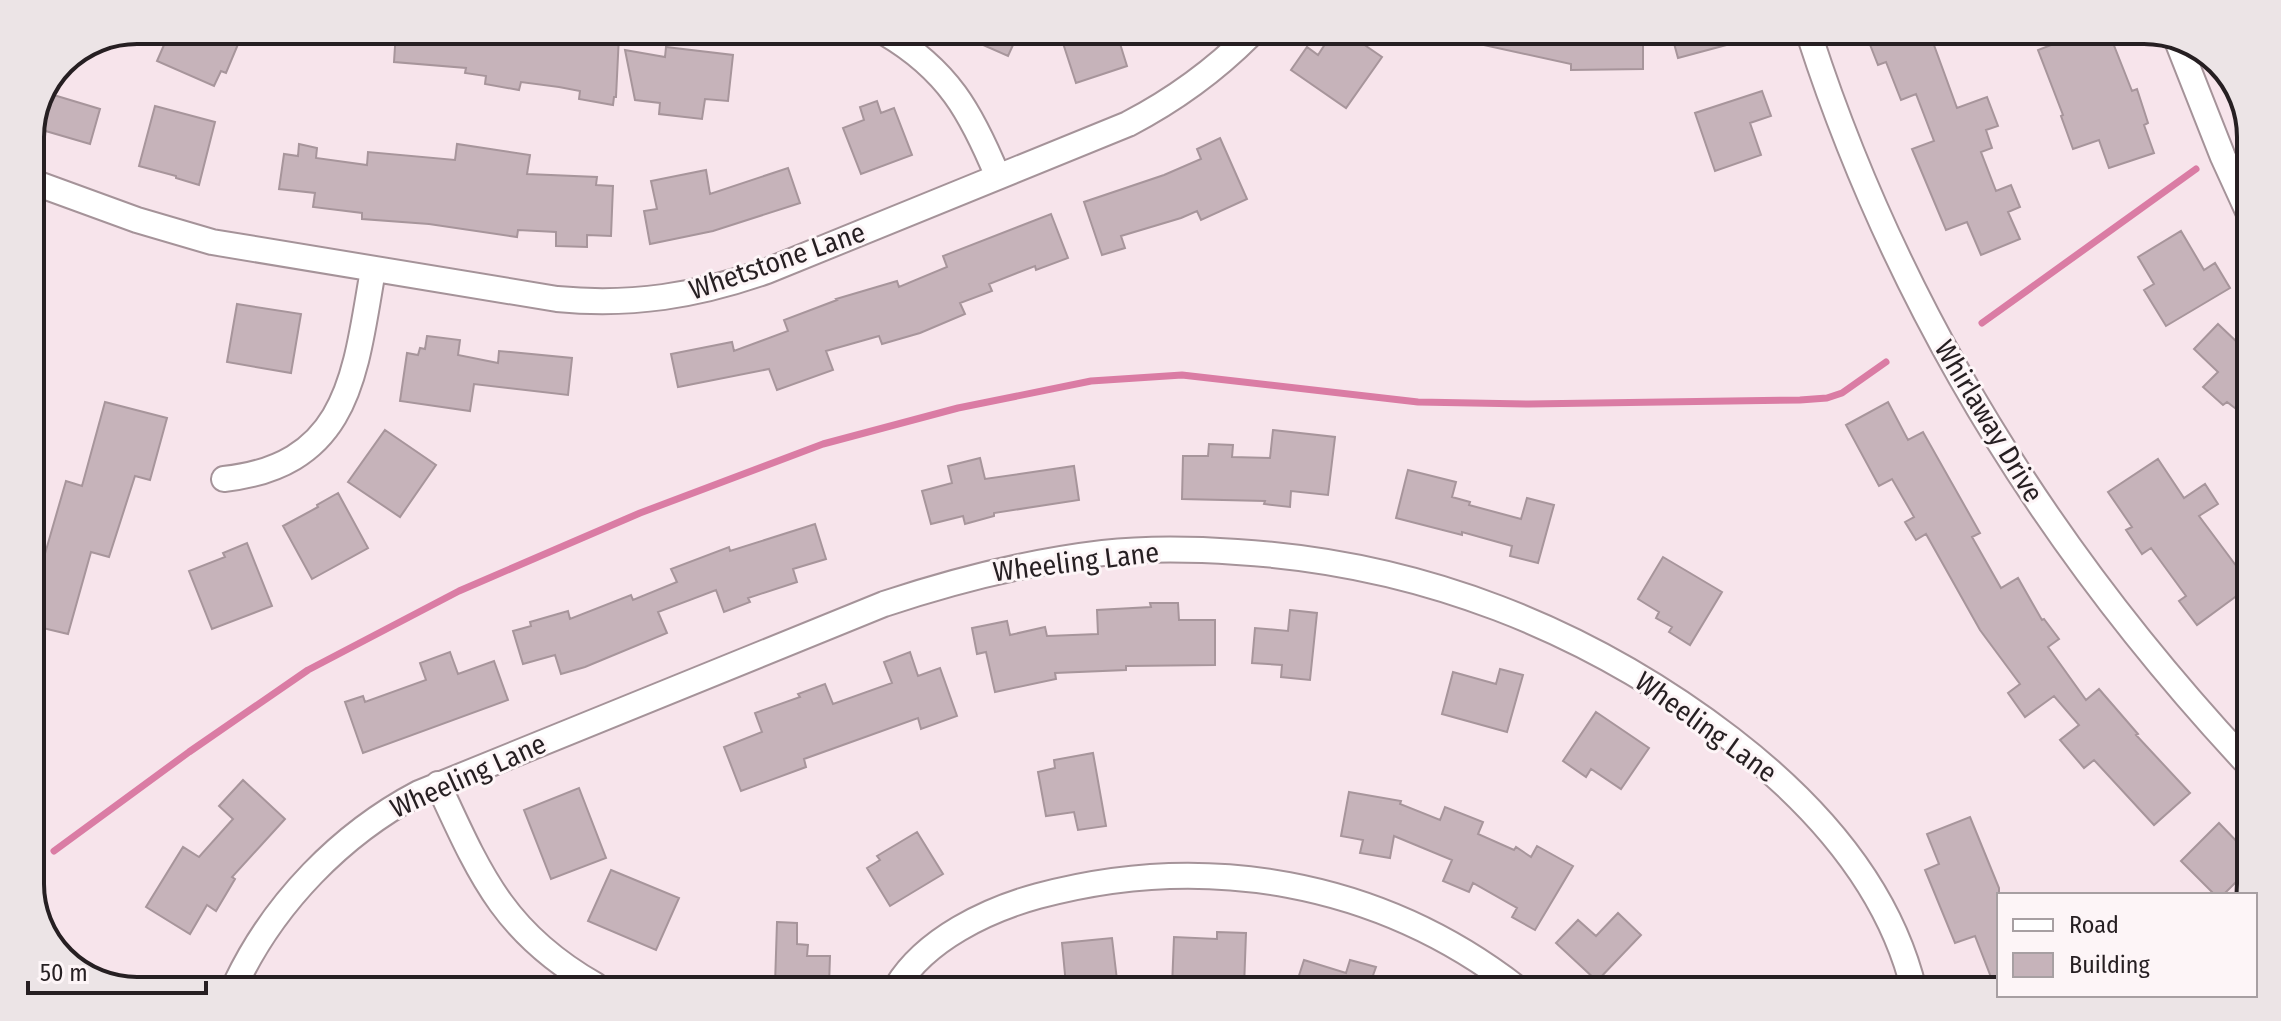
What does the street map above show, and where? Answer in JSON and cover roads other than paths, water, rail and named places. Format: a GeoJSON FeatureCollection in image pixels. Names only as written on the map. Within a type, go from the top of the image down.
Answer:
{"type":"FeatureCollection","features":[{"type":"Feature","properties":{"kind":"street"},"geometry":{"type":"LineString","coordinates":[[902,44],[921,57],[959,98],[974,122],[998,177]]}},
{"type":"Feature","properties":{"kind":"street","name":"Whetstone Lane"},"geometry":{"type":"LineString","coordinates":[[44,186],[189,236],[245,249],[557,299],[601,302],[664,298],[705,291],[758,274],[1128,124],[1160,107],[1210,71],[1240,44]]}},
{"type":"Feature","properties":{"kind":"street","name":"Whirlaway Drive"},"geometry":{"type":"LineString","coordinates":[[1812,44],[1863,183],[1911,285],[1974,400],[2077,560],[2168,677],[2237,752]]}},
{"type":"Feature","properties":{"kind":"street"},"geometry":{"type":"LineString","coordinates":[[2182,52],[2237,188]]}},
{"type":"Feature","properties":{"kind":"street"},"geometry":{"type":"LineString","coordinates":[[224,479],[256,474],[292,460],[322,434],[352,379],[373,270]]}},
{"type":"Feature","properties":{"kind":"street","name":"Wheeling Lane"},"geometry":{"type":"LineString","coordinates":[[239,977],[266,929],[325,862],[377,818],[438,784],[884,604],[945,584],[1000,569],[1107,552],[1159,550],[1211,550],[1312,558],[1400,576],[1494,605],[1539,623],[1639,676],[1749,753],[1814,814],[1849,854],[1879,902],[1906,960],[1911,977]]}},
{"type":"Feature","properties":{"kind":"street"},"geometry":{"type":"LineString","coordinates":[[438,784],[472,857],[499,903],[542,948],[582,977]]}},
{"type":"Feature","properties":{"kind":"street"},"geometry":{"type":"LineString","coordinates":[[905,977],[943,940],[970,922],[998,909],[1052,892],[1100,882],[1172,875],[1238,877],[1277,883],[1348,901],[1381,912],[1445,941],[1500,977]]}},
{"type":"Feature","properties":{"kind":"waterway"},"geometry":{"type":"LineString","coordinates":[[1982,323],[2196,169]]}},
{"type":"Feature","properties":{"kind":"waterway"},"geometry":{"type":"LineString","coordinates":[[54,851],[308,670],[459,591],[640,513],[823,444],[958,408],[1091,381],[1182,375],[1418,402],[1529,404],[1800,400],[1827,398],[1842,393],[1886,362]]}}]}
